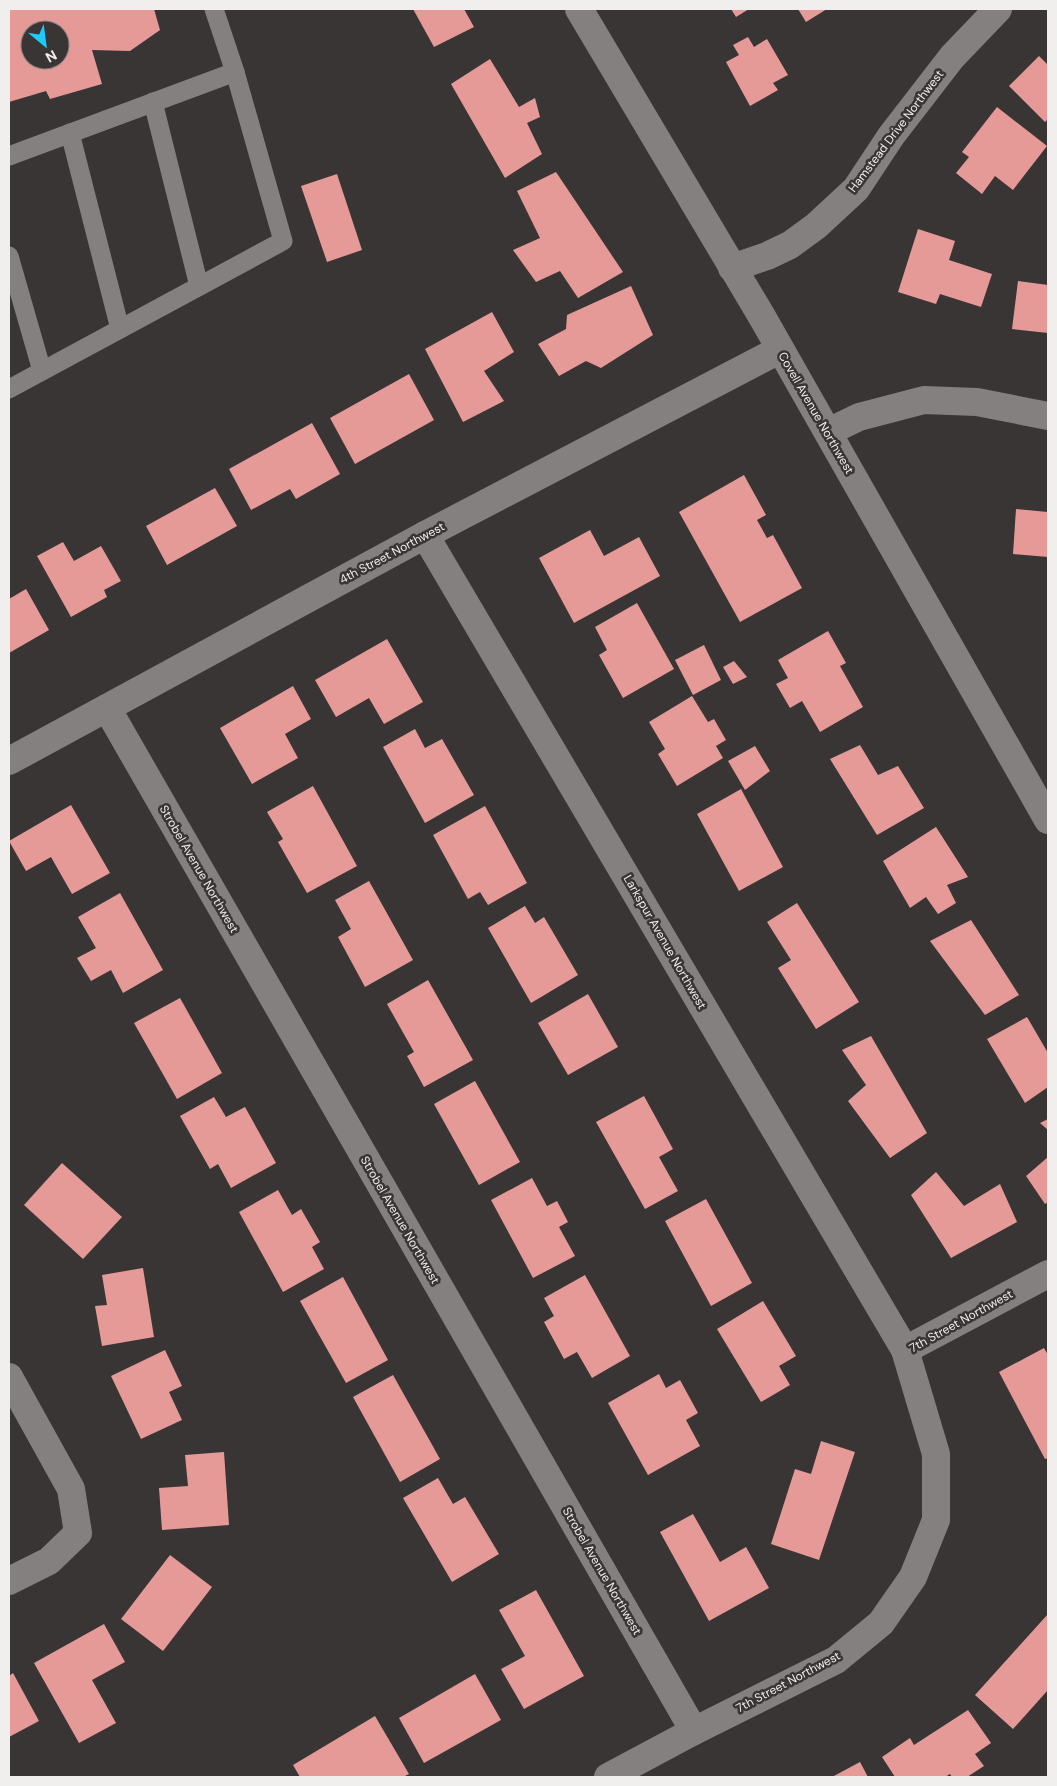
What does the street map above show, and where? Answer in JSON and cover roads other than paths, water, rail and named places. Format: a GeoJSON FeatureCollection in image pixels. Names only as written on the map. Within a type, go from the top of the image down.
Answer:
{"type":"FeatureCollection","features":[{"type":"Feature","properties":{"kind":"street","name":"Covell Avenue Northwest"},"geometry":{"type":"LineString","coordinates":[[579,9],[761,315],[779,350],[828,432],[1048,820]]}},
{"type":"Feature","properties":{"kind":"street","name":"Hamstead Drive Northwest"},"geometry":{"type":"LineString","coordinates":[[732,268],[766,256],[790,244],[816,226],[856,189],[891,136],[952,57],[998,9]]}},
{"type":"Feature","properties":{"kind":"street","name":"4th Street Northwest"},"geometry":{"type":"LineString","coordinates":[[9,761],[426,535],[779,350]]}},
{"type":"Feature","properties":{"kind":"street"},"geometry":{"type":"LineString","coordinates":[[828,432],[859,417],[924,400],[977,402],[1048,416]]}},
{"type":"Feature","properties":{"kind":"street","name":"Larkspur Avenue Northwest"},"geometry":{"type":"LineString","coordinates":[[426,535],[905,1350]]}},
{"type":"Feature","properties":{"kind":"street","name":"Strobel Avenue Northwest"},"geometry":{"type":"LineString","coordinates":[[107,708],[694,1731]]}},
{"type":"Feature","properties":{"kind":"street","name":"7th Street Northwest"},"geometry":{"type":"LineString","coordinates":[[608,1777],[694,1731],[836,1660],[881,1623],[913,1577],[936,1520],[936,1454],[905,1350],[1048,1274]]}},
{"type":"Feature","properties":{"kind":"street"},"geometry":{"type":"LineString","coordinates":[[9,1377],[71,1489],[78,1533],[49,1561],[9,1581]]}},
{"type":"Feature","properties":{"kind":"lane"},"geometry":{"type":"LineString","coordinates":[[9,389],[283,240],[235,72],[214,9]]}},
{"type":"Feature","properties":{"kind":"lane"},"geometry":{"type":"LineString","coordinates":[[9,156],[235,72]]}},
{"type":"Feature","properties":{"kind":"lane"},"geometry":{"type":"LineString","coordinates":[[153,102],[199,286]]}},
{"type":"Feature","properties":{"kind":"lane"},"geometry":{"type":"LineString","coordinates":[[70,133],[120,329]]}},
{"type":"Feature","properties":{"kind":"lane"},"geometry":{"type":"LineString","coordinates":[[9,256],[42,371]]}}]}
